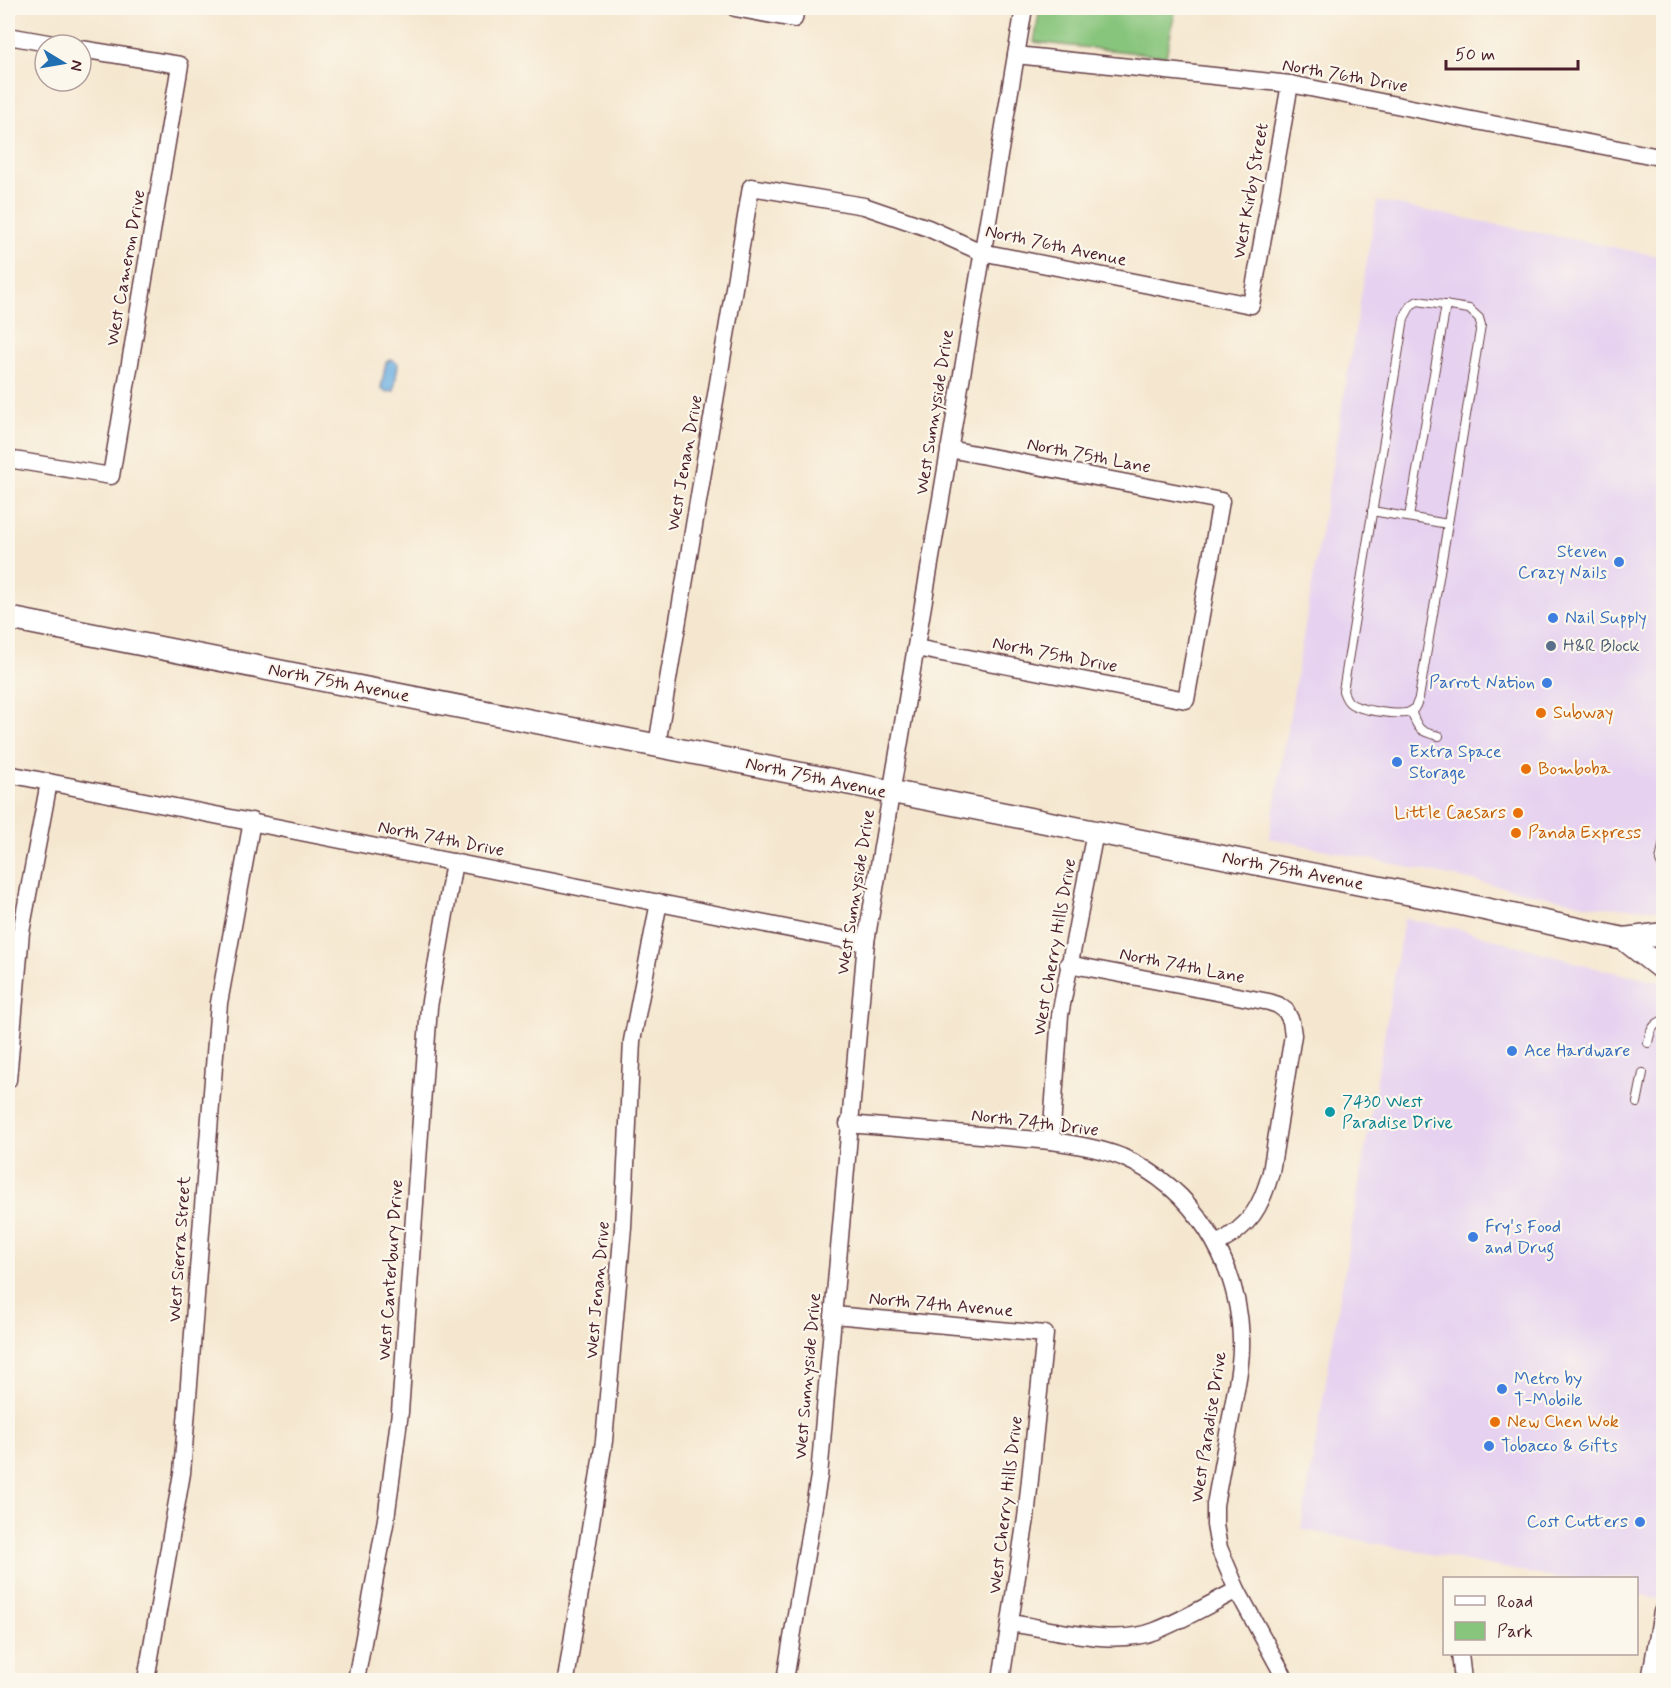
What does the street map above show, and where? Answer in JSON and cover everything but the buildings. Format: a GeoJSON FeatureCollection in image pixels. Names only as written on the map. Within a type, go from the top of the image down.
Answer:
{"type":"FeatureCollection","features":[{"type":"Feature","properties":{"kind":"main road","name":"North 75th Avenue"},"geometry":{"type":"LineString","coordinates":[[8,618],[1452,902],[1624,939],[1664,934]]}},
{"type":"Feature","properties":{"kind":"main road","name":"North 75th Avenue"},"geometry":{"type":"LineString","coordinates":[[1624,939],[1657,965],[1664,967]]}},
{"type":"Feature","properties":{"kind":"street"},"geometry":{"type":"LineString","coordinates":[[735,8],[795,13]]}},
{"type":"Feature","properties":{"kind":"street","name":"West Sunnyside Drive"},"geometry":{"type":"LineString","coordinates":[[785,1680],[819,1476],[848,1124],[866,942],[1024,8]]}},
{"type":"Feature","properties":{"kind":"street"},"geometry":{"type":"LineString","coordinates":[[8,36],[33,40]]}},
{"type":"Feature","properties":{"kind":"street","name":"West Cameron Drive"},"geometry":{"type":"LineString","coordinates":[[8,459],[111,476],[180,65],[93,51]]}},
{"type":"Feature","properties":{"kind":"street","name":"North 76th Drive"},"geometry":{"type":"LineString","coordinates":[[1016,55],[1290,84],[1664,158]]}},
{"type":"Feature","properties":{"kind":"street","name":"West Kirby Street"},"geometry":{"type":"LineString","coordinates":[[1251,305],[1290,84]]}},
{"type":"Feature","properties":{"kind":"street","name":"North 76th Avenue"},"geometry":{"type":"LineString","coordinates":[[751,187],[864,206],[928,228],[981,252],[1251,305]]}},
{"type":"Feature","properties":{"kind":"street","name":"West Jenan Drive"},"geometry":{"type":"LineString","coordinates":[[657,745],[751,187]]}},
{"type":"Feature","properties":{"kind":"street","name":"North 75th Lane"},"geometry":{"type":"LineString","coordinates":[[949,449],[1221,501],[1186,700]]}},
{"type":"Feature","properties":{"kind":"street","name":"North 75th Drive"},"geometry":{"type":"LineString","coordinates":[[916,648],[1186,700]]}},
{"type":"Feature","properties":{"kind":"street","name":"North 74th Drive"},"geometry":{"type":"LineString","coordinates":[[8,774],[866,942]]}},
{"type":"Feature","properties":{"kind":"street"},"geometry":{"type":"LineString","coordinates":[[8,1080],[21,932],[49,782]]}},
{"type":"Feature","properties":{"kind":"street","name":"West Sierra Street"},"geometry":{"type":"LineString","coordinates":[[146,1680],[182,1473],[219,1003],[252,821]]}},
{"type":"Feature","properties":{"kind":"street","name":"West Cherry Hills Drive"},"geometry":{"type":"LineString","coordinates":[[1051,1141],[1060,1016],[1068,964],[1095,832]]}},
{"type":"Feature","properties":{"kind":"street","name":"West Canterbury Drive"},"geometry":{"type":"LineString","coordinates":[[356,1680],[386,1519],[400,1412],[429,1007],[454,862]]}},
{"type":"Feature","properties":{"kind":"street","name":"West Jenan Drive"},"geometry":{"type":"LineString","coordinates":[[566,1680],[604,1441],[623,1227],[632,1041],[658,902]]}},
{"type":"Feature","properties":{"kind":"street","name":"North 74th Lane"},"geometry":{"type":"LineString","coordinates":[[1068,964],[1269,1002],[1286,1011],[1291,1021],[1292,1044],[1272,1172],[1267,1189],[1247,1224],[1217,1244]]}},
{"type":"Feature","properties":{"kind":"street","name":"North 74th Drive"},"geometry":{"type":"LineString","coordinates":[[848,1124],[1051,1141],[1099,1150],[1137,1165],[1182,1198],[1217,1244]]}},
{"type":"Feature","properties":{"kind":"street","name":"West Paradise Drive"},"geometry":{"type":"LineString","coordinates":[[1217,1244],[1229,1271],[1236,1297],[1241,1347],[1215,1505],[1215,1525],[1219,1548],[1237,1590],[1286,1680]]}},
{"type":"Feature","properties":{"kind":"street","name":"North 74th Avenue"},"geometry":{"type":"LineString","coordinates":[[834,1315],[1045,1334]]}},
{"type":"Feature","properties":{"kind":"street","name":"West Cherry Hills Drive"},"geometry":{"type":"LineString","coordinates":[[1000,1680],[1026,1518],[1045,1334]]}},
{"type":"Feature","properties":{"kind":"street"},"geometry":{"type":"LineString","coordinates":[[1010,1623],[1102,1637],[1137,1636],[1154,1632],[1237,1590]]}},
{"type":"Feature","properties":{"kind":"street"},"geometry":{"type":"LineString","coordinates":[[1650,1680],[1662,1612]]}},
{"type":"Feature","properties":{"kind":"street"},"geometry":{"type":"LineString","coordinates":[[1460,1655],[1463,1680]]}},
{"type":"Feature","properties":{"kind":"lane"},"geometry":{"type":"LineString","coordinates":[[1418,301],[1469,309],[1479,318],[1481,325],[1419,698],[1412,711],[1399,714],[1359,708],[1345,699],[1343,691],[1372,511],[1406,312],[1418,301]]}},
{"type":"Feature","properties":{"kind":"lane"},"geometry":{"type":"LineString","coordinates":[[1409,517],[1446,305]]}},
{"type":"Feature","properties":{"kind":"lane"},"geometry":{"type":"LineString","coordinates":[[1372,511],[1448,524]]}},
{"type":"Feature","properties":{"kind":"lane"},"geometry":{"type":"LineString","coordinates":[[1412,711],[1419,729],[1424,733],[1439,736]]}},
{"type":"Feature","properties":{"kind":"lane"},"geometry":{"type":"LineString","coordinates":[[1664,841],[1660,861],[1664,869]]}},
{"type":"Feature","properties":{"kind":"lane"},"geometry":{"type":"LineString","coordinates":[[1648,1043],[1655,1024],[1664,1020]]}},
{"type":"Feature","properties":{"kind":"lane"},"geometry":{"type":"LineString","coordinates":[[1636,1104],[1642,1073]]}},
{"type":"Feature","properties":{"kind":"shaded area"},"geometry":{"type":"Polygon","coordinates":[[[1377,201],[1663,257],[1663,909],[1598,907],[1269,838],[1377,201]]]}},
{"type":"Feature","properties":{"kind":"shaded area"},"geometry":{"type":"Polygon","coordinates":[[[1404,918],[1459,929],[1596,968],[1663,983],[1663,1600],[1638,1595],[1638,1577],[1549,1577],[1301,1529],[1404,918]]]}},
{"type":"Feature","properties":{"kind":"green space"},"geometry":{"type":"Polygon","coordinates":[[[1040,8],[1176,8],[1166,56],[1034,42],[1040,8]]]}},
{"type":"Feature","properties":{"kind":"water"},"geometry":{"type":"Polygon","coordinates":[[[390,360],[398,364],[394,391],[387,392],[381,388],[386,362],[390,360]]]}},
{"type":"Feature","properties":{"kind":"place","name":"Steven Crazy Nails"},"geometry":{"type":"Point","coordinates":[1619,562]}},
{"type":"Feature","properties":{"kind":"place","name":"Nail Supply"},"geometry":{"type":"Point","coordinates":[1553,618]}},
{"type":"Feature","properties":{"kind":"place","name":"H&R Block"},"geometry":{"type":"Point","coordinates":[1551,646]}},
{"type":"Feature","properties":{"kind":"place","name":"Parrot Nation"},"geometry":{"type":"Point","coordinates":[1547,683]}},
{"type":"Feature","properties":{"kind":"place","name":"Subway"},"geometry":{"type":"Point","coordinates":[1541,713]}},
{"type":"Feature","properties":{"kind":"place","name":"Extra Space Storage"},"geometry":{"type":"Point","coordinates":[1397,762]}},
{"type":"Feature","properties":{"kind":"place","name":"Bomboba"},"geometry":{"type":"Point","coordinates":[1526,769]}},
{"type":"Feature","properties":{"kind":"place","name":"Little Caesars"},"geometry":{"type":"Point","coordinates":[1518,813]}},
{"type":"Feature","properties":{"kind":"place","name":"Panda Express"},"geometry":{"type":"Point","coordinates":[1516,833]}},
{"type":"Feature","properties":{"kind":"place","name":"Ace Hardware"},"geometry":{"type":"Point","coordinates":[1512,1051]}},
{"type":"Feature","properties":{"kind":"place","name":"7430 West Paradise Drive"},"geometry":{"type":"Point","coordinates":[1330,1112]}},
{"type":"Feature","properties":{"kind":"place","name":"Fry's Food and Drug"},"geometry":{"type":"Point","coordinates":[1473,1237]}},
{"type":"Feature","properties":{"kind":"place","name":"Metro by T-Mobile"},"geometry":{"type":"Point","coordinates":[1502,1389]}},
{"type":"Feature","properties":{"kind":"place","name":"New Chen Wok"},"geometry":{"type":"Point","coordinates":[1495,1422]}},
{"type":"Feature","properties":{"kind":"place","name":"Tobacco & Gifts"},"geometry":{"type":"Point","coordinates":[1489,1446]}},
{"type":"Feature","properties":{"kind":"place","name":"Cost Cutters"},"geometry":{"type":"Point","coordinates":[1640,1522]}}]}
